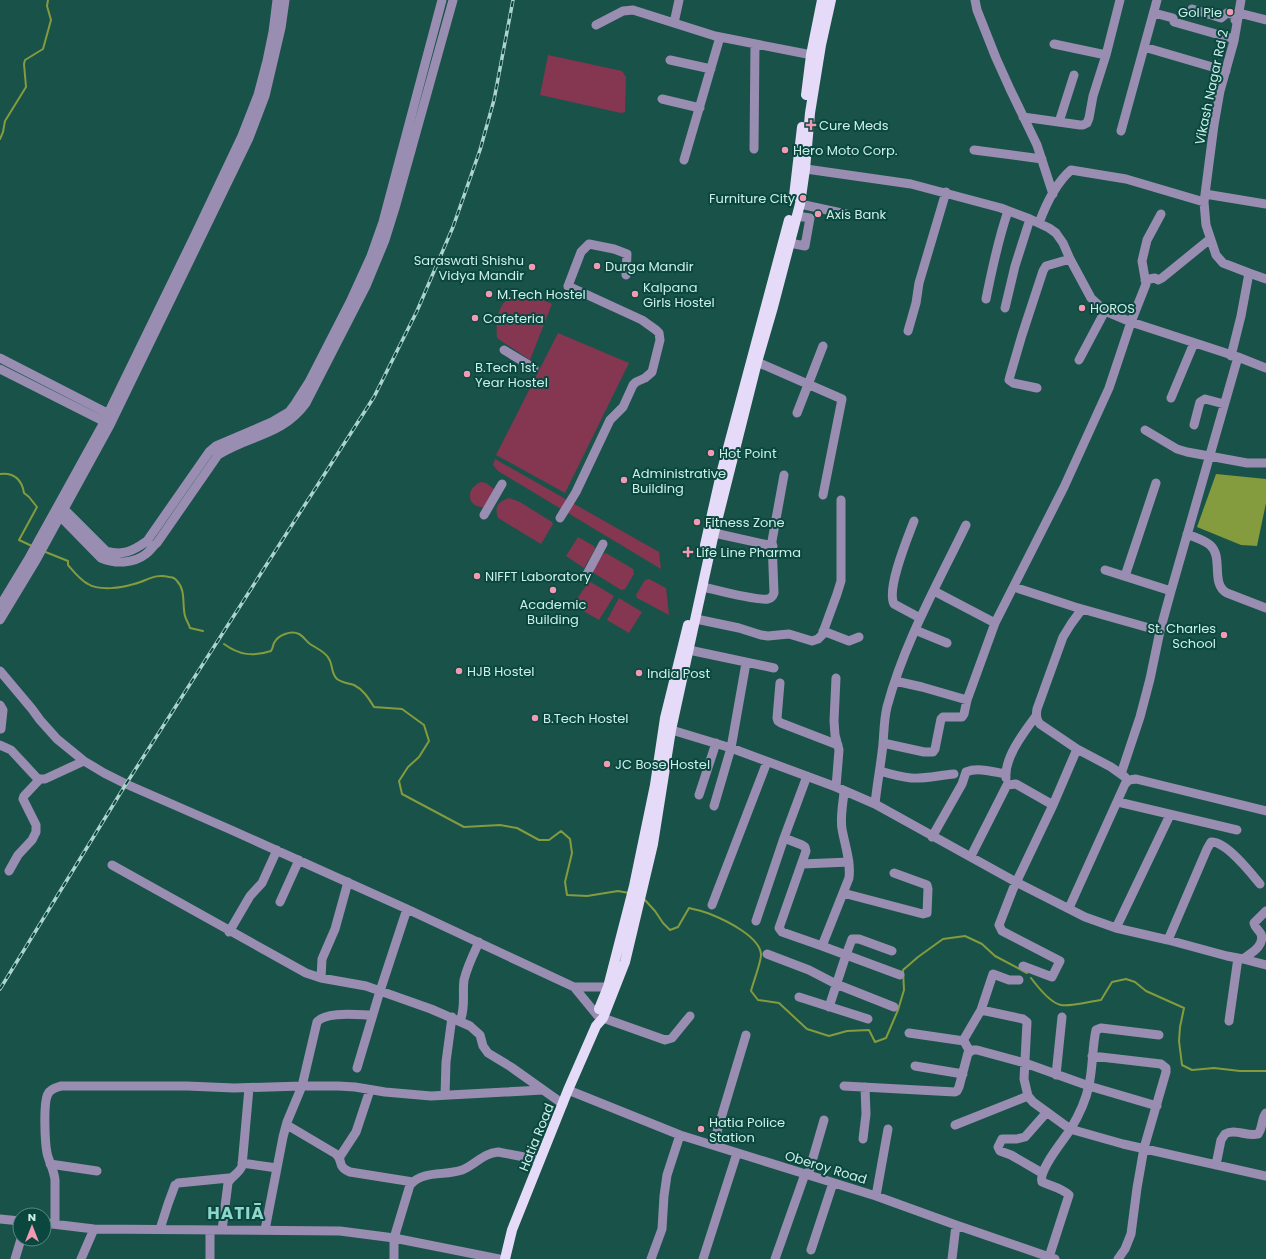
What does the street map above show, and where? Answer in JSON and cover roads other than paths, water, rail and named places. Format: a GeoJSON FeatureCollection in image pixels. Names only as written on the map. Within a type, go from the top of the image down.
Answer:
{"type":"FeatureCollection","features":[{"type":"Feature","properties":{"kind":"main road"},"geometry":{"type":"LineString","coordinates":[[667,729],[689,650],[714,533],[757,362],[800,204],[801,169],[822,0]]}},
{"type":"Feature","properties":{"kind":"main road"},"geometry":{"type":"LineString","coordinates":[[815,56],[831,0]]}},
{"type":"Feature","properties":{"kind":"main road"},"geometry":{"type":"LineString","coordinates":[[667,729],[687,628],[721,474],[790,216],[801,169]]}},
{"type":"Feature","properties":{"kind":"main road","name":"Hatia Road"},"geometry":{"type":"LineString","coordinates":[[505,1259],[512,1230],[568,1090],[612,988],[639,887],[655,785],[667,729]]}},
{"type":"Feature","properties":{"kind":"street"},"geometry":{"type":"LineString","coordinates":[[109,419],[242,136],[258,95],[267,61],[273,32],[277,0]]}},
{"type":"Feature","properties":{"kind":"street"},"geometry":{"type":"LineString","coordinates":[[0,620],[109,419],[249,138],[265,96],[282,28],[285,0]]}},
{"type":"Feature","properties":{"kind":"street"},"geometry":{"type":"LineString","coordinates":[[60,510],[106,552],[126,552],[136,549],[147,541],[209,452],[216,446],[272,422],[289,412],[295,404],[309,382],[350,302],[371,256],[383,222],[442,0]]}},
{"type":"Feature","properties":{"kind":"street"},"geometry":{"type":"LineString","coordinates":[[60,510],[101,558],[108,561],[118,562],[135,559],[146,554],[156,543],[218,455],[226,450],[272,431],[288,422],[299,413],[306,403],[376,264],[395,208],[453,0]]}},
{"type":"Feature","properties":{"kind":"street"},"geometry":{"type":"LineString","coordinates":[[674,23],[679,0]]}},
{"type":"Feature","properties":{"kind":"street"},"geometry":{"type":"LineString","coordinates":[[975,0],[977,10],[990,44],[1037,145],[1053,194]]}},
{"type":"Feature","properties":{"kind":"street"},"geometry":{"type":"LineString","coordinates":[[1023,117],[1080,125],[1087,124],[1093,96],[1106,55],[1120,0]]}},
{"type":"Feature","properties":{"kind":"street"},"geometry":{"type":"LineString","coordinates":[[1121,131],[1157,0]]}},
{"type":"Feature","properties":{"kind":"street","name":"Vikash Nagar Rd 2"},"geometry":{"type":"LineString","coordinates":[[1241,0],[1234,39],[1220,91],[1214,125],[1205,198],[1206,225],[1216,255],[1223,263],[1266,279]]}},
{"type":"Feature","properties":{"kind":"street"},"geometry":{"type":"LineString","coordinates":[[1192,9],[1221,18],[1227,13],[1236,15],[1235,20],[1238,17],[1266,20]]}},
{"type":"Feature","properties":{"kind":"street"},"geometry":{"type":"LineString","coordinates":[[596,25],[624,11],[639,11],[720,37],[815,56]]}},
{"type":"Feature","properties":{"kind":"street"},"geometry":{"type":"LineString","coordinates":[[1154,13],[1173,18],[1174,22],[1234,39]]}},
{"type":"Feature","properties":{"kind":"street"},"geometry":{"type":"LineString","coordinates":[[684,160],[720,37]]}},
{"type":"Feature","properties":{"kind":"street"},"geometry":{"type":"LineString","coordinates":[[754,149],[755,44]]}},
{"type":"Feature","properties":{"kind":"street"},"geometry":{"type":"LineString","coordinates":[[1054,44],[1106,55]]}},
{"type":"Feature","properties":{"kind":"street"},"geometry":{"type":"LineString","coordinates":[[1144,47],[1226,71]]}},
{"type":"Feature","properties":{"kind":"street"},"geometry":{"type":"LineString","coordinates":[[670,60],[711,69]]}},
{"type":"Feature","properties":{"kind":"street"},"geometry":{"type":"LineString","coordinates":[[1059,122],[1074,75]]}},
{"type":"Feature","properties":{"kind":"street"},"geometry":{"type":"LineString","coordinates":[[662,99],[700,108]]}},
{"type":"Feature","properties":{"kind":"street"},"geometry":{"type":"LineString","coordinates":[[974,150],[1042,159]]}},
{"type":"Feature","properties":{"kind":"street"},"geometry":{"type":"LineString","coordinates":[[801,169],[911,184],[946,192],[1035,221],[1050,228],[1056,233],[1063,243],[1070,260],[1090,298],[1105,311],[1131,322],[1266,366]]}},
{"type":"Feature","properties":{"kind":"street"},"geometry":{"type":"LineString","coordinates":[[1005,308],[1014,266],[1035,221],[1064,176],[1071,170],[1126,179],[1205,198],[1266,204]]}},
{"type":"Feature","properties":{"kind":"street"},"geometry":{"type":"LineString","coordinates":[[908,331],[916,303],[919,283],[946,192]]}},
{"type":"Feature","properties":{"kind":"street"},"geometry":{"type":"LineString","coordinates":[[800,204],[846,214]]}},
{"type":"Feature","properties":{"kind":"street"},"geometry":{"type":"LineString","coordinates":[[986,299],[1001,231],[1008,211]]}},
{"type":"Feature","properties":{"kind":"street"},"geometry":{"type":"LineString","coordinates":[[883,743],[924,752],[933,752],[935,749],[940,719],[946,716],[962,717],[964,714],[967,700],[995,623],[1086,440],[1109,388],[1131,322],[1146,284],[1142,261],[1147,240],[1161,214]]}},
{"type":"Feature","properties":{"kind":"street"},"geometry":{"type":"LineString","coordinates":[[790,243],[805,246],[810,218],[797,216]]}},
{"type":"Feature","properties":{"kind":"street"},"geometry":{"type":"LineString","coordinates":[[1145,280],[1155,278],[1158,280],[1162,278],[1210,239]]}},
{"type":"Feature","properties":{"kind":"street"},"geometry":{"type":"LineString","coordinates":[[560,518],[576,492],[610,420],[623,407],[633,385],[652,372],[660,340],[659,333],[642,320],[568,286],[581,252],[589,244],[614,249],[626,254],[626,275]]}},
{"type":"Feature","properties":{"kind":"street"},"geometry":{"type":"LineString","coordinates":[[1037,388],[1013,383],[1010,380],[1010,376],[1043,271],[1046,266],[1070,260]]}},
{"type":"Feature","properties":{"kind":"street"},"geometry":{"type":"LineString","coordinates":[[1069,908],[1118,802],[1124,784],[1150,679],[1160,631],[1224,404],[1235,357],[1249,273]]}},
{"type":"Feature","properties":{"kind":"street"},"geometry":{"type":"LineString","coordinates":[[1079,360],[1105,311]]}},
{"type":"Feature","properties":{"kind":"street"},"geometry":{"type":"LineString","coordinates":[[1171,398],[1194,343]]}},
{"type":"Feature","properties":{"kind":"street"},"geometry":{"type":"LineString","coordinates":[[797,413],[823,346]]}},
{"type":"Feature","properties":{"kind":"street"},"geometry":{"type":"LineString","coordinates":[[504,350],[534,368]]}},
{"type":"Feature","properties":{"kind":"street"},"geometry":{"type":"LineString","coordinates":[[0,358],[109,419]]}},
{"type":"Feature","properties":{"kind":"street"},"geometry":{"type":"LineString","coordinates":[[757,362],[842,399],[823,495]]}},
{"type":"Feature","properties":{"kind":"street"},"geometry":{"type":"LineString","coordinates":[[0,369],[109,419]]}},
{"type":"Feature","properties":{"kind":"street"},"geometry":{"type":"LineString","coordinates":[[1194,425],[1200,402],[1202,400],[1205,399],[1224,404]]}},
{"type":"Feature","properties":{"kind":"street"},"geometry":{"type":"LineString","coordinates":[[1145,430],[1177,448],[1247,463],[1266,463]]}},
{"type":"Feature","properties":{"kind":"street"},"geometry":{"type":"LineString","coordinates":[[703,587],[756,598],[769,598],[773,596],[772,546],[784,475]]}},
{"type":"Feature","properties":{"kind":"street"},"geometry":{"type":"LineString","coordinates":[[1125,576],[1156,483]]}},
{"type":"Feature","properties":{"kind":"street"},"geometry":{"type":"LineString","coordinates":[[484,515],[502,484]]}},
{"type":"Feature","properties":{"kind":"street"},"geometry":{"type":"LineString","coordinates":[[696,619],[740,628],[761,635],[768,636],[789,634],[812,641],[818,639],[822,635],[841,580],[841,500]]}},
{"type":"Feature","properties":{"kind":"street"},"geometry":{"type":"LineString","coordinates":[[914,521],[895,575],[892,600],[894,604],[920,618]]}},
{"type":"Feature","properties":{"kind":"street"},"geometry":{"type":"LineString","coordinates":[[875,804],[886,714],[895,681],[906,650],[920,618],[966,525]]}},
{"type":"Feature","properties":{"kind":"street"},"geometry":{"type":"LineString","coordinates":[[714,533],[772,546]]}},
{"type":"Feature","properties":{"kind":"street"},"geometry":{"type":"LineString","coordinates":[[1187,534],[1209,545],[1213,549],[1217,561],[1219,584],[1222,589],[1227,593],[1266,608]]}},
{"type":"Feature","properties":{"kind":"street"},"geometry":{"type":"LineString","coordinates":[[586,574],[603,544]]}},
{"type":"Feature","properties":{"kind":"street"},"geometry":{"type":"LineString","coordinates":[[0,606],[32,560]]}},
{"type":"Feature","properties":{"kind":"street"},"geometry":{"type":"LineString","coordinates":[[1105,570],[1171,590]]}},
{"type":"Feature","properties":{"kind":"street"},"geometry":{"type":"LineString","coordinates":[[1014,587],[1082,609],[1160,631]]}},
{"type":"Feature","properties":{"kind":"street"},"geometry":{"type":"LineString","coordinates":[[934,591],[995,623]]}},
{"type":"Feature","properties":{"kind":"street"},"geometry":{"type":"LineString","coordinates":[[1082,609],[1063,637],[1037,709],[1036,716],[1040,724],[1077,749],[1111,767],[1125,777],[1266,811]]}},
{"type":"Feature","properties":{"kind":"street"},"geometry":{"type":"LineString","coordinates":[[915,630],[947,643]]}},
{"type":"Feature","properties":{"kind":"street"},"geometry":{"type":"LineString","coordinates":[[823,631],[849,641],[858,637]]}},
{"type":"Feature","properties":{"kind":"street"},"geometry":{"type":"LineString","coordinates":[[689,650],[774,668]]}},
{"type":"Feature","properties":{"kind":"street"},"geometry":{"type":"LineString","coordinates":[[714,806],[731,748],[746,663]]}},
{"type":"Feature","properties":{"kind":"street"},"geometry":{"type":"LineString","coordinates":[[0,671],[57,739],[84,761],[126,784],[348,882],[574,987],[600,1016],[665,1040],[672,1038],[690,1016]]}},
{"type":"Feature","properties":{"kind":"street"},"geometry":{"type":"LineString","coordinates":[[822,946],[849,878],[850,867],[842,827],[839,750],[835,735],[834,721],[836,678]]}},
{"type":"Feature","properties":{"kind":"street"},"geometry":{"type":"LineString","coordinates":[[895,681],[928,688],[967,700]]}},
{"type":"Feature","properties":{"kind":"street"},"geometry":{"type":"LineString","coordinates":[[780,682],[778,721],[782,724],[838,744]]}},
{"type":"Feature","properties":{"kind":"street"},"geometry":{"type":"LineString","coordinates":[[0,705],[3,710],[1,729]]}},
{"type":"Feature","properties":{"kind":"street"},"geometry":{"type":"LineString","coordinates":[[971,856],[1007,784],[1006,774],[1011,756],[1025,730],[1036,716]]}},
{"type":"Feature","properties":{"kind":"street"},"geometry":{"type":"LineString","coordinates":[[667,729],[731,748],[807,776],[875,804],[1016,882],[1085,917],[1116,928],[1266,965]]}},
{"type":"Feature","properties":{"kind":"street"},"geometry":{"type":"LineString","coordinates":[[698,795],[716,743]]}},
{"type":"Feature","properties":{"kind":"street"},"geometry":{"type":"LineString","coordinates":[[0,745],[10,750],[37,778],[40,779],[45,779],[84,761]]}},
{"type":"Feature","properties":{"kind":"street"},"geometry":{"type":"LineString","coordinates":[[1023,966],[1052,977],[1060,961],[1002,931],[1000,928],[1000,922],[1016,882],[1053,805],[1077,749]]}},
{"type":"Feature","properties":{"kind":"street"},"geometry":{"type":"LineString","coordinates":[[712,905],[767,762]]}},
{"type":"Feature","properties":{"kind":"street"},"geometry":{"type":"LineString","coordinates":[[932,836],[962,784],[966,772],[977,770],[1006,774]]}},
{"type":"Feature","properties":{"kind":"street"},"geometry":{"type":"LineString","coordinates":[[880,771],[910,778],[954,774]]}},
{"type":"Feature","properties":{"kind":"street"},"geometry":{"type":"LineString","coordinates":[[756,921],[807,776]]}},
{"type":"Feature","properties":{"kind":"street"},"geometry":{"type":"LineString","coordinates":[[9,871],[18,854],[32,840],[36,832],[36,825],[23,799],[40,779]]}},
{"type":"Feature","properties":{"kind":"street"},"geometry":{"type":"LineString","coordinates":[[1007,784],[1016,784],[1053,805]]}},
{"type":"Feature","properties":{"kind":"street"},"geometry":{"type":"LineString","coordinates":[[1118,802],[1236,830]]}},
{"type":"Feature","properties":{"kind":"street"},"geometry":{"type":"LineString","coordinates":[[1116,928],[1170,815]]}},
{"type":"Feature","properties":{"kind":"street"},"geometry":{"type":"LineString","coordinates":[[784,838],[802,845],[806,851],[779,928],[782,932],[900,975]]}},
{"type":"Feature","properties":{"kind":"street"},"geometry":{"type":"LineString","coordinates":[[1168,940],[1207,848],[1211,842],[1217,843],[1238,859],[1249,869],[1260,884]]}},
{"type":"Feature","properties":{"kind":"street"},"geometry":{"type":"LineString","coordinates":[[229,932],[250,896],[262,882],[277,850]]}},
{"type":"Feature","properties":{"kind":"street"},"geometry":{"type":"LineString","coordinates":[[280,902],[299,860]]}},
{"type":"Feature","properties":{"kind":"street"},"geometry":{"type":"LineString","coordinates":[[802,864],[849,862]]}},
{"type":"Feature","properties":{"kind":"street"},"geometry":{"type":"LineString","coordinates":[[112,865],[229,932],[306,973],[321,978],[366,986],[456,1019],[476,1030],[480,1035],[483,1046],[488,1053],[511,1067],[563,1104]]}},
{"type":"Feature","properties":{"kind":"street"},"geometry":{"type":"LineString","coordinates":[[843,893],[923,914],[927,913],[927,885],[894,873]]}},
{"type":"Feature","properties":{"kind":"street"},"geometry":{"type":"LineString","coordinates":[[321,978],[322,958],[336,924],[348,882]]}},
{"type":"Feature","properties":{"kind":"street"},"geometry":{"type":"LineString","coordinates":[[357,1068],[372,1015],[407,909]]}},
{"type":"Feature","properties":{"kind":"street"},"geometry":{"type":"LineString","coordinates":[[1229,1021],[1240,958],[1257,948],[1260,943],[1260,932],[1254,923],[1266,911]]}},
{"type":"Feature","properties":{"kind":"street"},"geometry":{"type":"LineString","coordinates":[[829,1007],[851,941],[855,938],[892,951]]}},
{"type":"Feature","properties":{"kind":"street"},"geometry":{"type":"LineString","coordinates":[[445,1096],[446,1062],[456,1019],[462,1015],[464,1005],[464,982],[467,970],[479,942]]}},
{"type":"Feature","properties":{"kind":"street"},"geometry":{"type":"LineString","coordinates":[[767,954],[809,970],[836,984],[894,1007]]}},
{"type":"Feature","properties":{"kind":"street"},"geometry":{"type":"LineString","coordinates":[[844,1086],[957,1091],[970,1052],[964,1041],[965,1035],[981,1010],[993,974],[1009,980],[1019,980]]}},
{"type":"Feature","properties":{"kind":"street"},"geometry":{"type":"LineString","coordinates":[[574,987],[612,988]]}},
{"type":"Feature","properties":{"kind":"street"},"geometry":{"type":"LineString","coordinates":[[799,997],[868,1019]]}},
{"type":"Feature","properties":{"kind":"street"},"geometry":{"type":"LineString","coordinates":[[981,1010],[1023,1019],[1027,1022],[1024,1079],[1028,1096],[1033,1102],[1070,1129],[1144,1148],[1266,1176]]}},
{"type":"Feature","properties":{"kind":"street"},"geometry":{"type":"LineString","coordinates":[[265,1230],[286,1125],[302,1086],[317,1022],[324,1018],[337,1015],[372,1015]]}},
{"type":"Feature","properties":{"kind":"street"},"geometry":{"type":"LineString","coordinates":[[1056,1075],[1062,1017]]}},
{"type":"Feature","properties":{"kind":"street"},"geometry":{"type":"LineString","coordinates":[[1052,1258],[1069,1195],[1067,1192],[1042,1182],[1041,1178],[1042,1173],[1070,1129],[1083,1103],[1089,1086],[1096,1030],[1159,1035]]}},
{"type":"Feature","properties":{"kind":"street"},"geometry":{"type":"LineString","coordinates":[[909,1033],[964,1041]]}},
{"type":"Feature","properties":{"kind":"street"},"geometry":{"type":"LineString","coordinates":[[713,1145],[746,1035]]}},
{"type":"Feature","properties":{"kind":"street"},"geometry":{"type":"LineString","coordinates":[[970,1052],[977,1050],[1025,1063],[1089,1086],[1156,1106]]}},
{"type":"Feature","properties":{"kind":"street"},"geometry":{"type":"LineString","coordinates":[[1092,1056],[1161,1064],[1166,1068],[1144,1148],[1131,1234],[1125,1249],[1118,1259]]}},
{"type":"Feature","properties":{"kind":"street"},"geometry":{"type":"LineString","coordinates":[[915,1066],[963,1074]]}},
{"type":"Feature","properties":{"kind":"street"},"geometry":{"type":"LineString","coordinates":[[55,1224],[54,1173],[50,1164],[46,1142],[46,1099],[49,1092],[57,1087],[187,1086],[249,1088],[338,1086],[425,1096],[543,1090]]}},
{"type":"Feature","properties":{"kind":"street"},"geometry":{"type":"LineString","coordinates":[[863,1139],[866,1114],[865,1087]]}},
{"type":"Feature","properties":{"kind":"street"},"geometry":{"type":"LineString","coordinates":[[160,1229],[168,1204],[177,1184],[229,1178],[240,1170],[242,1163],[249,1088]]}},
{"type":"Feature","properties":{"kind":"street"},"geometry":{"type":"LineString","coordinates":[[339,1158],[356,1132],[370,1090]]}},
{"type":"Feature","properties":{"kind":"street","name":"Oberoy Road"},"geometry":{"type":"LineString","coordinates":[[568,1090],[680,1135],[876,1196],[1052,1258]]}},
{"type":"Feature","properties":{"kind":"street"},"geometry":{"type":"LineString","coordinates":[[955,1125],[1028,1096]]}},
{"type":"Feature","properties":{"kind":"street"},"geometry":{"type":"LineString","coordinates":[[1042,1173],[1011,1155],[1000,1152],[998,1147],[1002,1139],[1017,1139],[1025,1137],[1047,1112]]}},
{"type":"Feature","properties":{"kind":"street"},"geometry":{"type":"LineString","coordinates":[[1216,1165],[1221,1140],[1225,1134],[1228,1132],[1251,1135],[1258,1134],[1266,1113]]}},
{"type":"Feature","properties":{"kind":"street"},"geometry":{"type":"LineString","coordinates":[[775,1259],[806,1175],[824,1120]]}},
{"type":"Feature","properties":{"kind":"street"},"geometry":{"type":"LineString","coordinates":[[286,1125],[339,1156],[343,1169],[350,1172],[413,1182]]}},
{"type":"Feature","properties":{"kind":"street"},"geometry":{"type":"LineString","coordinates":[[876,1196],[888,1130]]}},
{"type":"Feature","properties":{"kind":"street"},"geometry":{"type":"LineString","coordinates":[[651,1259],[662,1229],[667,1175],[680,1135]]}},
{"type":"Feature","properties":{"kind":"street"},"geometry":{"type":"LineString","coordinates":[[394,1259],[394,1238],[410,1185],[413,1182],[425,1175],[463,1170],[484,1156],[493,1152],[540,1160]]}},
{"type":"Feature","properties":{"kind":"street"},"geometry":{"type":"LineString","coordinates":[[703,1259],[737,1153]]}},
{"type":"Feature","properties":{"kind":"street"},"geometry":{"type":"LineString","coordinates":[[242,1163],[277,1168]]}},
{"type":"Feature","properties":{"kind":"street"},"geometry":{"type":"LineString","coordinates":[[50,1164],[97,1171]]}},
{"type":"Feature","properties":{"kind":"street"},"geometry":{"type":"LineString","coordinates":[[222,1230],[229,1178]]}},
{"type":"Feature","properties":{"kind":"street"},"geometry":{"type":"LineString","coordinates":[[811,1250],[833,1183]]}},
{"type":"Feature","properties":{"kind":"street"},"geometry":{"type":"LineString","coordinates":[[0,1219],[12,1220]]}},
{"type":"Feature","properties":{"kind":"street"},"geometry":{"type":"LineString","coordinates":[[52,1224],[94,1229],[340,1231],[394,1238],[499,1259]]}},
{"type":"Feature","properties":{"kind":"street"},"geometry":{"type":"LineString","coordinates":[[952,1259],[956,1225]]}},
{"type":"Feature","properties":{"kind":"street"},"geometry":{"type":"LineString","coordinates":[[81,1259],[94,1229]]}},
{"type":"Feature","properties":{"kind":"street"},"geometry":{"type":"LineString","coordinates":[[210,1230],[210,1259]]}},
{"type":"Feature","properties":{"kind":"street"},"geometry":{"type":"LineString","coordinates":[[15,1259],[19,1247]]}},
{"type":"Feature","properties":{"kind":"waterway"},"geometry":{"type":"LineString","coordinates":[[0,139],[5,121],[26,87],[25,60],[43,49],[51,20],[47,6],[48,0]]}},
{"type":"Feature","properties":{"kind":"waterway"},"geometry":{"type":"LineString","coordinates":[[0,474],[9,474],[16,478],[21,484],[24,493],[37,507],[19,540],[32,546]]}},
{"type":"Feature","properties":{"kind":"waterway"},"geometry":{"type":"LineString","coordinates":[[43,551],[68,561],[68,565],[80,578],[88,584],[98,588],[123,587],[159,576],[173,578],[182,589],[184,612],[190,628],[203,631]]}},
{"type":"Feature","properties":{"kind":"waterway"},"geometry":{"type":"LineString","coordinates":[[224,644],[241,653],[258,654],[271,651],[276,640],[285,634],[296,633],[300,635],[328,657],[334,675],[337,679],[361,689],[374,707],[402,709],[424,725],[429,741],[419,757],[408,767],[399,781],[402,794],[464,827],[500,825],[517,828],[539,840],[549,840],[561,831],[570,839],[572,853],[565,882],[567,895],[587,896],[618,891],[629,893]]}},
{"type":"Feature","properties":{"kind":"waterway"},"geometry":{"type":"LineString","coordinates":[[644,899],[670,930],[678,927],[689,908],[710,914],[741,930],[755,942],[761,955],[751,991],[758,1000],[779,1003],[807,1029],[829,1036],[847,1031],[869,1030],[875,1042],[886,1038],[898,1010],[904,990],[903,970],[943,939],[965,936],[982,944],[995,956],[1027,973]]}},
{"type":"Feature","properties":{"kind":"waterway"},"geometry":{"type":"LineString","coordinates":[[1031,978],[1048,998],[1061,1005],[1075,1005],[1101,1000],[1112,982],[1126,979],[1135,982],[1146,991],[1184,1008],[1179,1041],[1182,1065],[1192,1070],[1214,1068],[1240,1071],[1266,1071]]}},
{"type":"Feature","properties":{"kind":"railway"},"geometry":{"type":"LineString","coordinates":[[0,989],[126,784],[374,397],[417,311],[453,227],[480,150],[494,100],[513,0]]}},
{"type":"Feature","properties":{"kind":"place","name":"Gol Pie"},"geometry":{"type":"Point","coordinates":[1230,12]}},
{"type":"Feature","properties":{"kind":"place","name":"Cure Meds"},"geometry":{"type":"Point","coordinates":[811,125]}},
{"type":"Feature","properties":{"kind":"place","name":"Hero Moto Corp."},"geometry":{"type":"Point","coordinates":[785,150]}},
{"type":"Feature","properties":{"kind":"place","name":"Furniture City"},"geometry":{"type":"Point","coordinates":[803,198]}},
{"type":"Feature","properties":{"kind":"place","name":"Axis Bank"},"geometry":{"type":"Point","coordinates":[818,214]}},
{"type":"Feature","properties":{"kind":"place","name":"Durga Mandir"},"geometry":{"type":"Point","coordinates":[597,266]}},
{"type":"Feature","properties":{"kind":"place","name":"Saraswati Shishu Vidya Mandir"},"geometry":{"type":"Point","coordinates":[532,267]}},
{"type":"Feature","properties":{"kind":"place","name":"M.Tech Hostel"},"geometry":{"type":"Point","coordinates":[489,294]}},
{"type":"Feature","properties":{"kind":"place","name":"Kalpana Girls Hostel"},"geometry":{"type":"Point","coordinates":[635,294]}},
{"type":"Feature","properties":{"kind":"place","name":"HOROS"},"geometry":{"type":"Point","coordinates":[1082,308]}},
{"type":"Feature","properties":{"kind":"place","name":"Cafeteria"},"geometry":{"type":"Point","coordinates":[475,318]}},
{"type":"Feature","properties":{"kind":"place","name":"B.Tech 1st Year Hostel"},"geometry":{"type":"Point","coordinates":[467,374]}},
{"type":"Feature","properties":{"kind":"place","name":"Hot Point"},"geometry":{"type":"Point","coordinates":[711,453]}},
{"type":"Feature","properties":{"kind":"place","name":"Administrative Building"},"geometry":{"type":"Point","coordinates":[624,480]}},
{"type":"Feature","properties":{"kind":"place","name":"Fitness Zone"},"geometry":{"type":"Point","coordinates":[697,522]}},
{"type":"Feature","properties":{"kind":"place","name":"Life Line Pharma"},"geometry":{"type":"Point","coordinates":[688,552]}},
{"type":"Feature","properties":{"kind":"place","name":"NIFFT Laboratory"},"geometry":{"type":"Point","coordinates":[477,576]}},
{"type":"Feature","properties":{"kind":"place","name":"Academic Building"},"geometry":{"type":"Point","coordinates":[553,590]}},
{"type":"Feature","properties":{"kind":"place","name":"St. Charles School"},"geometry":{"type":"Point","coordinates":[1224,635]}},
{"type":"Feature","properties":{"kind":"place","name":"HJB Hostel"},"geometry":{"type":"Point","coordinates":[459,671]}},
{"type":"Feature","properties":{"kind":"place","name":"India Post"},"geometry":{"type":"Point","coordinates":[639,673]}},
{"type":"Feature","properties":{"kind":"place","name":"B.Tech Hostel"},"geometry":{"type":"Point","coordinates":[535,718]}},
{"type":"Feature","properties":{"kind":"place","name":"JC Bose Hostel"},"geometry":{"type":"Point","coordinates":[607,764]}},
{"type":"Feature","properties":{"kind":"place","name":"Hatia Police Station"},"geometry":{"type":"Point","coordinates":[701,1129]}},
{"type":"Feature","properties":{"kind":"district","name":"HATIĀ"},"geometry":{"type":"Point","coordinates":[236,1213]}}]}
